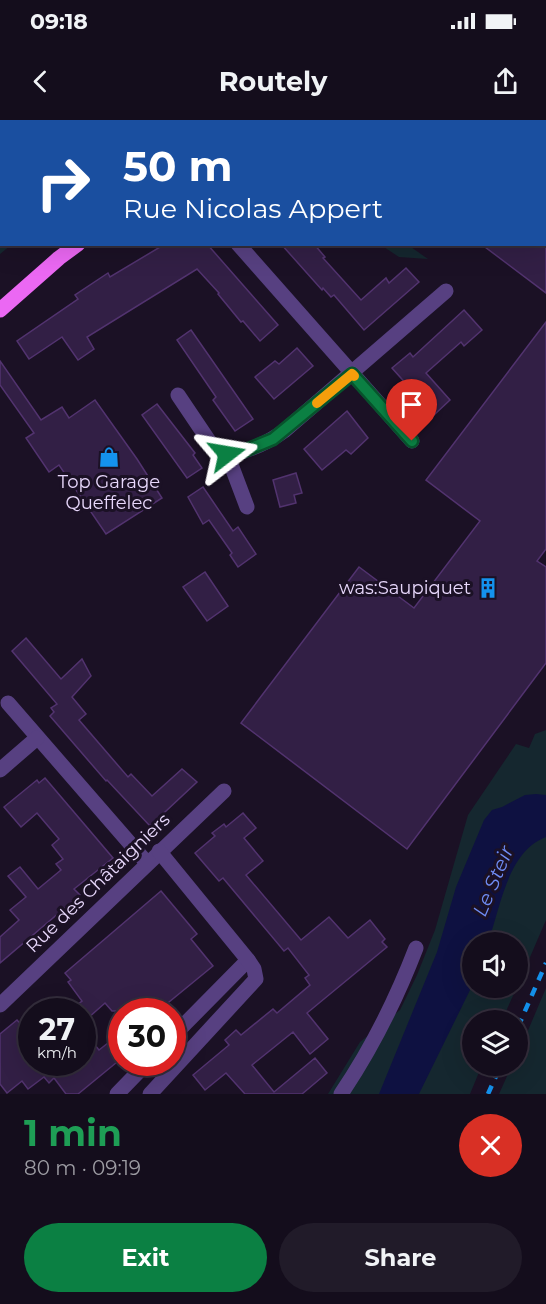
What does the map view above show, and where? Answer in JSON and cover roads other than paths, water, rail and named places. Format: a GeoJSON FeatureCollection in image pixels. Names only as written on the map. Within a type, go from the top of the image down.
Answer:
{"type":"FeatureCollection","features":[{"type":"Feature","properties":{"kind":"main road"},"geometry":{"type":"LineString","coordinates":[[59,258],[68,246]]}},
{"type":"Feature","properties":{"kind":"main road"},"geometry":{"type":"LineString","coordinates":[[0,310],[75,246]]}},
{"type":"Feature","properties":{"kind":"street"},"geometry":{"type":"LineString","coordinates":[[240,246],[412,441]]}},
{"type":"Feature","properties":{"kind":"street"},"geometry":{"type":"LineString","coordinates":[[178,395],[215,450],[222,454],[244,451],[273,439],[352,374],[446,291]]}},
{"type":"Feature","properties":{"kind":"street"},"geometry":{"type":"LineString","coordinates":[[227,454],[247,507]]}},
{"type":"Feature","properties":{"kind":"street"},"geometry":{"type":"LineString","coordinates":[[8,704],[147,863]]}},
{"type":"Feature","properties":{"kind":"street"},"geometry":{"type":"LineString","coordinates":[[0,770],[37,738]]}},
{"type":"Feature","properties":{"kind":"street","name":"Rue des Châtaigniers"},"geometry":{"type":"LineString","coordinates":[[0,1005],[224,791]]}},
{"type":"Feature","properties":{"kind":"street"},"geometry":{"type":"LineString","coordinates":[[150,1094],[256,979],[254,969],[248,960],[159,851]]}},
{"type":"Feature","properties":{"kind":"street"},"geometry":{"type":"LineString","coordinates":[[341,1094],[383,1025],[416,948]]}},
{"type":"Feature","properties":{"kind":"street"},"geometry":{"type":"LineString","coordinates":[[186,1023],[248,960]]}},
{"type":"Feature","properties":{"kind":"street"},"geometry":{"type":"LineString","coordinates":[[117,1094],[134,1076]]}},
{"type":"Feature","properties":{"kind":"water","name":"Le Steir"},"geometry":{"type":"Polygon","coordinates":[[[525,795],[546,795],[546,837],[533,844],[514,868],[507,882],[491,932],[462,932],[462,998],[466,998],[419,1094],[379,1094],[437,952],[456,887],[484,820],[492,810],[525,795]]]}},
{"type":"Feature","properties":{"kind":"railway"},"geometry":{"type":"LineString","coordinates":[[525,1010],[546,963]]}},
{"type":"Feature","properties":{"kind":"railway"},"geometry":{"type":"LineString","coordinates":[[488,1094],[496,1076]]}},
{"type":"Feature","properties":{"kind":"place","name":"Top Garage Queffelec"},"geometry":{"type":"Point","coordinates":[109,457]}},
{"type":"Feature","properties":{"kind":"place","name":"was:Saupiquet"},"geometry":{"type":"Point","coordinates":[488,588]}}]}
